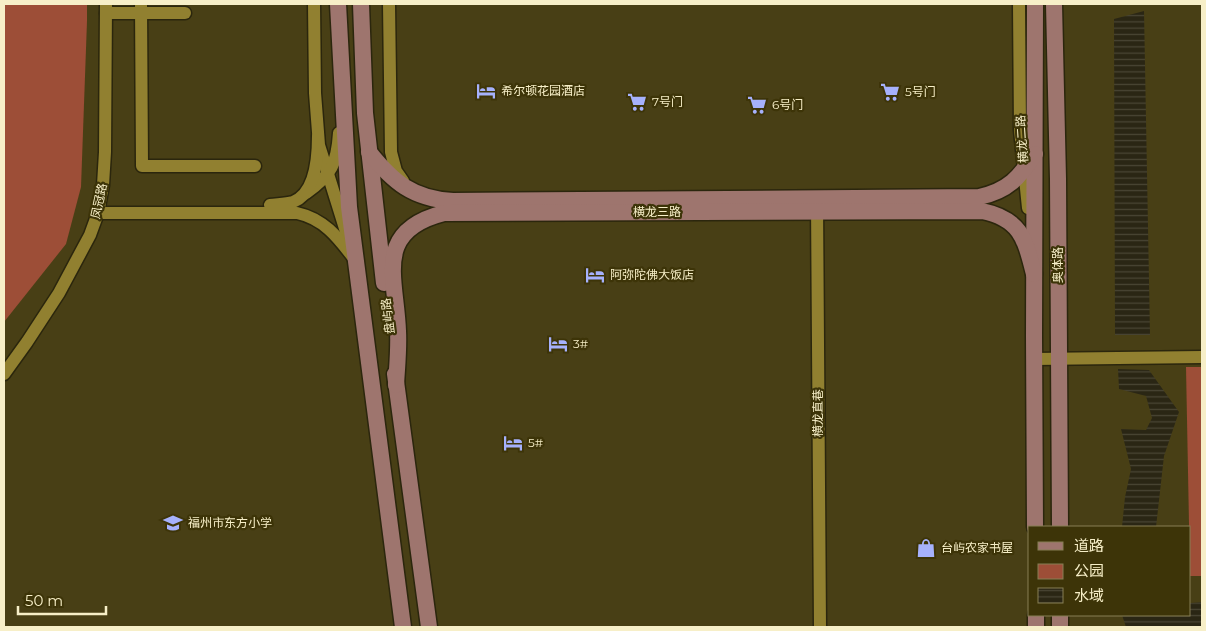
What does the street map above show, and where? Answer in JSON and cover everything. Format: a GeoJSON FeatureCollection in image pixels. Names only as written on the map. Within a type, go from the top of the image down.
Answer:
{"type":"FeatureCollection","features":[{"type":"Feature","properties":{"kind":"main road","name":"盘屿路"},"geometry":{"type":"LineString","coordinates":[[338,4],[349,207],[403,627]]}},
{"type":"Feature","properties":{"kind":"main road","name":"盘屿路"},"geometry":{"type":"LineString","coordinates":[[361,4],[365,114],[369,152],[396,385],[429,627]]}},
{"type":"Feature","properties":{"kind":"main road","name":"奥体路"},"geometry":{"type":"LineString","coordinates":[[1035,4],[1035,526]]}},
{"type":"Feature","properties":{"kind":"main road","name":"奥体路"},"geometry":{"type":"LineString","coordinates":[[1054,4],[1058,179],[1060,526]]}},
{"type":"Feature","properties":{"kind":"main road","name":"横龙三路"},"geometry":{"type":"LineString","coordinates":[[369,152],[391,177],[416,194],[433,199],[817,205],[973,211],[998,215],[1008,220],[1022,235],[1034,274]]}},
{"type":"Feature","properties":{"kind":"main road","name":"横龙三路"},"geometry":{"type":"LineString","coordinates":[[396,385],[398,332],[393,275],[394,255],[397,245],[403,236],[414,225],[424,219],[444,213],[817,205],[979,197],[998,192],[1008,186],[1024,170],[1035,154]]}},
{"type":"Feature","properties":{"kind":"street"},"geometry":{"type":"LineString","coordinates":[[301,196],[308,188],[316,168],[318,136],[314,4]]}},
{"type":"Feature","properties":{"kind":"street"},"geometry":{"type":"LineString","coordinates":[[389,4],[391,152],[396,171],[402,181],[416,194]]}},
{"type":"Feature","properties":{"kind":"street","name":"横龙二路"},"geometry":{"type":"LineString","coordinates":[[1020,4],[1020,130],[1034,274]]}},
{"type":"Feature","properties":{"kind":"street"},"geometry":{"type":"LineString","coordinates":[[106,8],[141,8],[185,13]]}},
{"type":"Feature","properties":{"kind":"street","name":"凤冠路"},"geometry":{"type":"LineString","coordinates":[[4,374],[59,293],[90,235],[99,209],[104,175],[106,138],[106,8]]}},
{"type":"Feature","properties":{"kind":"street"},"geometry":{"type":"LineString","coordinates":[[141,8],[142,166],[255,166]]}},
{"type":"Feature","properties":{"kind":"street"},"geometry":{"type":"LineString","coordinates":[[99,209],[289,203],[318,185],[328,175],[336,156],[342,103]]}},
{"type":"Feature","properties":{"kind":"street"},"geometry":{"type":"LineString","coordinates":[[318,136],[328,175],[356,261]]}},
{"type":"Feature","properties":{"kind":"street","name":"横龙直巷"},"geometry":{"type":"LineString","coordinates":[[817,205],[820,627]]}},
{"type":"Feature","properties":{"kind":"street"},"geometry":{"type":"LineString","coordinates":[[99,209],[297,213],[314,218],[330,229],[356,261]]}},
{"type":"Feature","properties":{"kind":"street"},"geometry":{"type":"LineString","coordinates":[[1034,359],[1202,357]]}},
{"type":"Feature","properties":{"kind":"green space"},"geometry":{"type":"Polygon","coordinates":[[[4,4],[87,4],[87,21],[81,187],[66,244],[4,322],[4,4]]]}},
{"type":"Feature","properties":{"kind":"green space"},"geometry":{"type":"Polygon","coordinates":[[[1186,367],[1202,367],[1202,576],[1191,576],[1191,526],[1189,526],[1186,367]]]}},
{"type":"Feature","properties":{"kind":"water"},"geometry":{"type":"Polygon","coordinates":[[[1144,11],[1150,335],[1115,335],[1114,19],[1144,11]]]}},
{"type":"Feature","properties":{"kind":"water"},"geometry":{"type":"Polygon","coordinates":[[[1118,369],[1149,370],[1179,412],[1164,456],[1156,526],[1122,526],[1125,497],[1131,469],[1121,429],[1146,430],[1152,418],[1146,396],[1119,389],[1118,369]]]}},
{"type":"Feature","properties":{"kind":"water"},"geometry":{"type":"Polygon","coordinates":[[[1202,602],[1202,627],[1126,627],[1122,616],[1191,616],[1191,603],[1202,602]]]}},
{"type":"Feature","properties":{"kind":"place","name":"希尔顿花园酒店"},"geometry":{"type":"Point","coordinates":[486,91]}},
{"type":"Feature","properties":{"kind":"place","name":"5号门"},"geometry":{"type":"Point","coordinates":[890,92]}},
{"type":"Feature","properties":{"kind":"place","name":"7号门"},"geometry":{"type":"Point","coordinates":[637,102]}},
{"type":"Feature","properties":{"kind":"place","name":"6号门"},"geometry":{"type":"Point","coordinates":[757,105]}},
{"type":"Feature","properties":{"kind":"place","name":"阿弥陀佛大饭店"},"geometry":{"type":"Point","coordinates":[595,275]}},
{"type":"Feature","properties":{"kind":"place","name":"3#"},"geometry":{"type":"Point","coordinates":[558,344]}},
{"type":"Feature","properties":{"kind":"place","name":"5#"},"geometry":{"type":"Point","coordinates":[513,443]}},
{"type":"Feature","properties":{"kind":"place","name":"福州市东方小学"},"geometry":{"type":"Point","coordinates":[173,523]}},
{"type":"Feature","properties":{"kind":"place","name":"台屿农家书屋"},"geometry":{"type":"Point","coordinates":[926,548]}}]}
